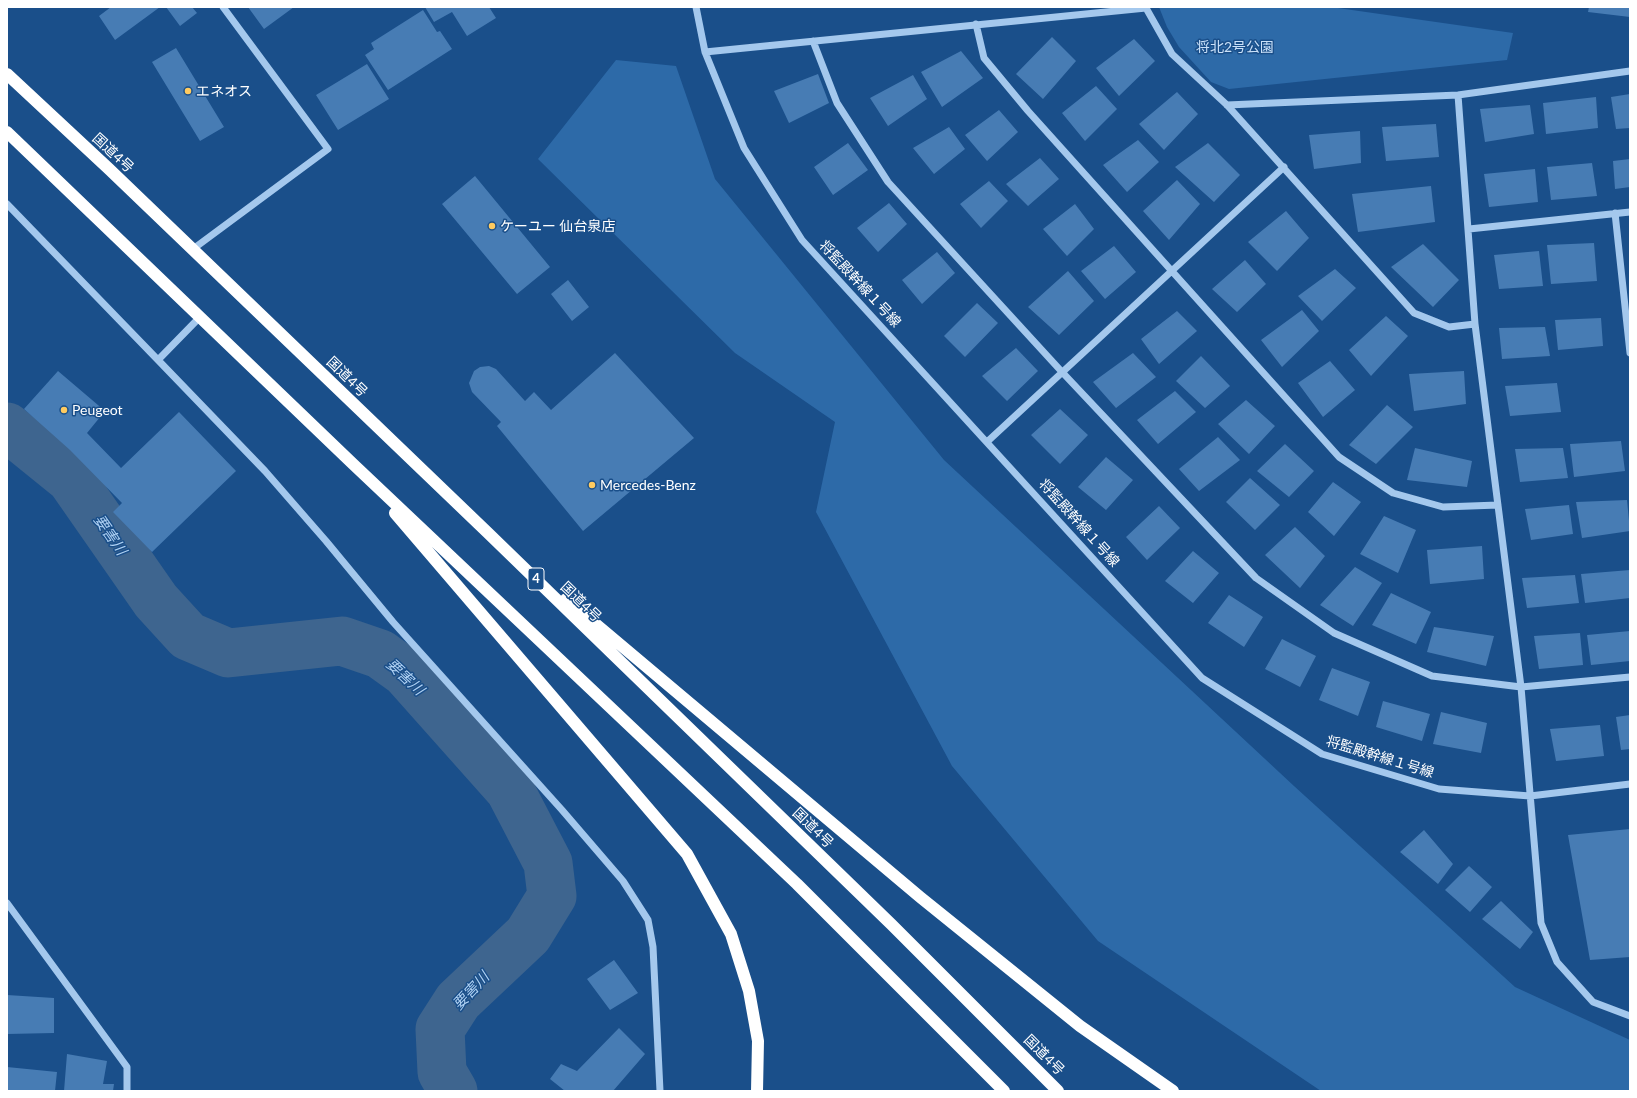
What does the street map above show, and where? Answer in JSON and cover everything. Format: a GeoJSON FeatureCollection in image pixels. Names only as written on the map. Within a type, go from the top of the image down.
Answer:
{"type":"FeatureCollection","features":[{"type":"Feature","properties":{"kind":"highway","name":"国道4号"},"geometry":{"type":"LineString","coordinates":[[7,74],[193,249],[487,532],[885,918],[1058,1091]]}},
{"type":"Feature","properties":{"kind":"highway"},"geometry":{"type":"LineString","coordinates":[[7,132],[353,464],[797,884],[1004,1091]]}},
{"type":"Feature","properties":{"kind":"highway"},"geometry":{"type":"LineString","coordinates":[[353,464],[687,854],[731,934],[749,991],[758,1041],[757,1091]]}},
{"type":"Feature","properties":{"kind":"highway"},"geometry":{"type":"LineString","coordinates":[[487,532],[926,902],[1080,1026],[1173,1091]]}},
{"type":"Feature","properties":{"kind":"street"},"geometry":{"type":"LineString","coordinates":[[193,249],[328,149],[223,7]]}},
{"type":"Feature","properties":{"kind":"street","name":"将監殿幹線１号線"},"geometry":{"type":"LineString","coordinates":[[696,7],[705,52],[744,148],[802,240],[988,441],[1202,678],[1322,754],[1439,789],[1530,796],[1630,784]]}},
{"type":"Feature","properties":{"kind":"street"},"geometry":{"type":"LineString","coordinates":[[705,52],[1146,8],[1172,54],[1227,105],[1414,312],[1449,327],[1475,324]]}},
{"type":"Feature","properties":{"kind":"street"},"geometry":{"type":"LineString","coordinates":[[976,24],[984,58],[1028,111],[1339,457],[1393,493],[1443,507],[1498,505]]}},
{"type":"Feature","properties":{"kind":"street"},"geometry":{"type":"LineString","coordinates":[[813,41],[837,103],[888,182],[1062,372],[1256,578],[1334,633],[1432,676],[1521,688],[1630,677]]}},
{"type":"Feature","properties":{"kind":"street"},"geometry":{"type":"LineString","coordinates":[[1227,105],[1458,95],[1630,71]]}},
{"type":"Feature","properties":{"kind":"street"},"geometry":{"type":"LineString","coordinates":[[1458,95],[1475,324],[1521,688],[1541,923],[1557,962],[1593,1002],[1630,1016]]}},
{"type":"Feature","properties":{"kind":"street"},"geometry":{"type":"LineString","coordinates":[[988,441],[1284,167]]}},
{"type":"Feature","properties":{"kind":"street"},"geometry":{"type":"LineString","coordinates":[[7,204],[265,471],[326,541],[393,622],[562,810],[623,881],[648,920],[653,947],[660,1091]]}},
{"type":"Feature","properties":{"kind":"street"},"geometry":{"type":"LineString","coordinates":[[1469,229],[1630,212]]}},
{"type":"Feature","properties":{"kind":"street"},"geometry":{"type":"LineString","coordinates":[[1615,213],[1630,353]]}},
{"type":"Feature","properties":{"kind":"street"},"geometry":{"type":"LineString","coordinates":[[158,360],[200,317]]}},
{"type":"Feature","properties":{"kind":"street"},"geometry":{"type":"LineString","coordinates":[[7,903],[127,1067],[127,1091]]}},
{"type":"Feature","properties":{"kind":"green space","name":"将北2号公園"},"geometry":{"type":"Polygon","coordinates":[[[1159,7],[1331,7],[1513,33],[1507,60],[1229,89],[1211,82],[1179,47],[1167,27],[1159,7]]]}},
{"type":"Feature","properties":{"kind":"green space"},"geometry":{"type":"Polygon","coordinates":[[[616,60],[676,66],[715,179],[944,460],[1294,786],[1515,987],[1630,1040],[1630,1091],[1321,1091],[1098,941],[952,766],[816,512],[835,422],[735,353],[538,159],[616,60]]]}},
{"type":"Feature","properties":{"kind":"building"},"geometry":{"type":"Polygon","coordinates":[[[111,7],[160,7],[115,40],[99,16],[111,7]]]}},
{"type":"Feature","properties":{"kind":"building"},"geometry":{"type":"Polygon","coordinates":[[[166,7],[192,7],[197,13],[180,26],[166,7]]]}},
{"type":"Feature","properties":{"kind":"building"},"geometry":{"type":"Polygon","coordinates":[[[248,7],[294,7],[264,29],[248,7]]]}},
{"type":"Feature","properties":{"kind":"building"},"geometry":{"type":"Polygon","coordinates":[[[425,7],[489,7],[496,18],[467,36],[452,12],[434,22],[425,7]]]}},
{"type":"Feature","properties":{"kind":"building"},"geometry":{"type":"Polygon","coordinates":[[[1589,7],[1630,7],[1630,17],[1588,12],[1589,7]]]}},
{"type":"Feature","properties":{"kind":"building"},"geometry":{"type":"Polygon","coordinates":[[[423,10],[437,32],[440,31],[452,49],[388,90],[365,55],[374,49],[371,43],[423,10]]]}},
{"type":"Feature","properties":{"kind":"building"},"geometry":{"type":"Polygon","coordinates":[[[1052,37],[1076,61],[1043,99],[1016,74],[1052,37]]]}},
{"type":"Feature","properties":{"kind":"building"},"geometry":{"type":"Polygon","coordinates":[[[1134,39],[1155,61],[1119,96],[1096,68],[1134,39]]]}},
{"type":"Feature","properties":{"kind":"building"},"geometry":{"type":"Polygon","coordinates":[[[176,48],[224,127],[200,141],[152,62],[176,48]]]}},
{"type":"Feature","properties":{"kind":"building"},"geometry":{"type":"Polygon","coordinates":[[[961,51],[983,78],[942,107],[921,72],[961,51]]]}},
{"type":"Feature","properties":{"kind":"building"},"geometry":{"type":"Polygon","coordinates":[[[367,64],[389,99],[338,130],[316,95],[367,64]]]}},
{"type":"Feature","properties":{"kind":"building"},"geometry":{"type":"Polygon","coordinates":[[[818,74],[829,103],[789,123],[774,91],[818,74]]]}},
{"type":"Feature","properties":{"kind":"building"},"geometry":{"type":"Polygon","coordinates":[[[913,75],[927,99],[888,126],[870,98],[913,75]]]}},
{"type":"Feature","properties":{"kind":"building"},"geometry":{"type":"Polygon","coordinates":[[[1096,86],[1117,109],[1085,141],[1062,113],[1096,86]]]}},
{"type":"Feature","properties":{"kind":"building"},"geometry":{"type":"Polygon","coordinates":[[[1177,92],[1198,114],[1164,150],[1139,124],[1177,92]]]}},
{"type":"Feature","properties":{"kind":"building"},"geometry":{"type":"Polygon","coordinates":[[[1630,94],[1630,128],[1616,129],[1611,97],[1630,94]]]}},
{"type":"Feature","properties":{"kind":"building"},"geometry":{"type":"Polygon","coordinates":[[[1596,97],[1598,128],[1546,134],[1543,103],[1596,97]]]}},
{"type":"Feature","properties":{"kind":"building"},"geometry":{"type":"Polygon","coordinates":[[[1530,105],[1534,134],[1485,142],[1480,109],[1530,105]]]}},
{"type":"Feature","properties":{"kind":"building"},"geometry":{"type":"Polygon","coordinates":[[[999,110],[1018,132],[987,161],[965,135],[999,110]]]}},
{"type":"Feature","properties":{"kind":"building"},"geometry":{"type":"Polygon","coordinates":[[[1436,124],[1439,157],[1386,161],[1382,127],[1436,124]]]}},
{"type":"Feature","properties":{"kind":"building"},"geometry":{"type":"Polygon","coordinates":[[[949,127],[965,149],[934,174],[913,148],[949,127]]]}},
{"type":"Feature","properties":{"kind":"building"},"geometry":{"type":"Polygon","coordinates":[[[1360,131],[1361,163],[1314,169],[1309,135],[1360,131]]]}},
{"type":"Feature","properties":{"kind":"building"},"geometry":{"type":"Polygon","coordinates":[[[1138,140],[1159,162],[1127,192],[1103,165],[1138,140]]]}},
{"type":"Feature","properties":{"kind":"building"},"geometry":{"type":"Polygon","coordinates":[[[848,143],[868,170],[833,195],[814,167],[848,143]]]}},
{"type":"Feature","properties":{"kind":"building"},"geometry":{"type":"Polygon","coordinates":[[[1208,143],[1240,175],[1214,202],[1175,167],[1208,143]]]}},
{"type":"Feature","properties":{"kind":"building"},"geometry":{"type":"Polygon","coordinates":[[[1040,158],[1059,179],[1028,206],[1006,184],[1040,158]]]}},
{"type":"Feature","properties":{"kind":"building"},"geometry":{"type":"Polygon","coordinates":[[[1630,159],[1630,187],[1615,189],[1613,161],[1630,159]]]}},
{"type":"Feature","properties":{"kind":"building"},"geometry":{"type":"Polygon","coordinates":[[[1592,163],[1597,196],[1551,200],[1547,167],[1592,163]]]}},
{"type":"Feature","properties":{"kind":"building"},"geometry":{"type":"Polygon","coordinates":[[[1535,169],[1538,202],[1489,207],[1484,174],[1535,169]]]}},
{"type":"Feature","properties":{"kind":"building"},"geometry":{"type":"Polygon","coordinates":[[[475,176],[550,267],[517,294],[442,204],[475,176]]]}},
{"type":"Feature","properties":{"kind":"building"},"geometry":{"type":"Polygon","coordinates":[[[1177,180],[1200,204],[1169,240],[1143,211],[1177,180]]]}},
{"type":"Feature","properties":{"kind":"building"},"geometry":{"type":"Polygon","coordinates":[[[989,181],[1008,201],[981,228],[960,204],[989,181]]]}},
{"type":"Feature","properties":{"kind":"building"},"geometry":{"type":"Polygon","coordinates":[[[1431,186],[1435,222],[1358,232],[1352,194],[1431,186]]]}},
{"type":"Feature","properties":{"kind":"building"},"geometry":{"type":"Polygon","coordinates":[[[889,203],[907,224],[878,252],[857,228],[889,203]]]}},
{"type":"Feature","properties":{"kind":"building"},"geometry":{"type":"Polygon","coordinates":[[[1075,204],[1094,229],[1067,256],[1043,229],[1075,204]]]}},
{"type":"Feature","properties":{"kind":"building"},"geometry":{"type":"Polygon","coordinates":[[[1286,211],[1309,238],[1277,271],[1248,242],[1286,211]]]}},
{"type":"Feature","properties":{"kind":"building"},"geometry":{"type":"Polygon","coordinates":[[[1594,243],[1597,281],[1551,284],[1547,245],[1594,243]]]}},
{"type":"Feature","properties":{"kind":"building"},"geometry":{"type":"Polygon","coordinates":[[[1423,244],[1459,280],[1433,307],[1391,267],[1423,244]]]}},
{"type":"Feature","properties":{"kind":"building"},"geometry":{"type":"Polygon","coordinates":[[[1114,246],[1136,272],[1105,299],[1081,271],[1114,246]]]}},
{"type":"Feature","properties":{"kind":"building"},"geometry":{"type":"Polygon","coordinates":[[[1539,251],[1543,286],[1499,289],[1494,255],[1539,251]]]}},
{"type":"Feature","properties":{"kind":"building"},"geometry":{"type":"Polygon","coordinates":[[[937,252],[955,273],[922,304],[902,280],[937,252]]]}},
{"type":"Feature","properties":{"kind":"building"},"geometry":{"type":"Polygon","coordinates":[[[1245,260],[1266,284],[1237,312],[1212,289],[1245,260]]]}},
{"type":"Feature","properties":{"kind":"building"},"geometry":{"type":"Polygon","coordinates":[[[1335,269],[1356,288],[1322,321],[1298,296],[1335,269]]]}},
{"type":"Feature","properties":{"kind":"building"},"geometry":{"type":"Polygon","coordinates":[[[1068,271],[1094,301],[1059,335],[1028,307],[1068,271]]]}},
{"type":"Feature","properties":{"kind":"building"},"geometry":{"type":"Polygon","coordinates":[[[568,280],[589,307],[572,321],[551,294],[568,280]]]}},
{"type":"Feature","properties":{"kind":"building"},"geometry":{"type":"Polygon","coordinates":[[[977,303],[998,323],[965,357],[944,336],[977,303]]]}},
{"type":"Feature","properties":{"kind":"building"},"geometry":{"type":"Polygon","coordinates":[[[1302,310],[1319,331],[1282,367],[1261,340],[1302,310]]]}},
{"type":"Feature","properties":{"kind":"building"},"geometry":{"type":"Polygon","coordinates":[[[1177,311],[1197,331],[1159,364],[1141,339],[1177,311]]]}},
{"type":"Feature","properties":{"kind":"building"},"geometry":{"type":"Polygon","coordinates":[[[1386,316],[1408,336],[1371,376],[1349,350],[1386,316]]]}},
{"type":"Feature","properties":{"kind":"building"},"geometry":{"type":"Polygon","coordinates":[[[1601,318],[1603,346],[1558,350],[1555,320],[1601,318]]]}},
{"type":"Feature","properties":{"kind":"building"},"geometry":{"type":"Polygon","coordinates":[[[1545,327],[1550,356],[1502,359],[1499,328],[1545,327]]]}},
{"type":"Feature","properties":{"kind":"building"},"geometry":{"type":"Polygon","coordinates":[[[1016,348],[1038,371],[1007,401],[982,376],[1016,348]]]}},
{"type":"Feature","properties":{"kind":"building","name":"Mercedes-Benz"},"geometry":{"type":"Polygon","coordinates":[[[615,353],[694,438],[583,531],[497,426],[501,422],[472,392],[469,383],[474,371],[480,367],[489,366],[496,369],[525,401],[534,392],[551,410],[615,353]]]}},
{"type":"Feature","properties":{"kind":"building"},"geometry":{"type":"Polygon","coordinates":[[[1133,353],[1156,377],[1116,408],[1093,382],[1133,353]]]}},
{"type":"Feature","properties":{"kind":"building"},"geometry":{"type":"Polygon","coordinates":[[[1201,356],[1230,386],[1205,408],[1176,381],[1201,356]]]}},
{"type":"Feature","properties":{"kind":"building"},"geometry":{"type":"Polygon","coordinates":[[[1330,361],[1355,390],[1323,417],[1298,383],[1330,361]]]}},
{"type":"Feature","properties":{"kind":"building"},"geometry":{"type":"Polygon","coordinates":[[[58,371],[105,411],[87,433],[121,468],[179,412],[236,471],[152,552],[113,512],[122,503],[70,450],[24,409],[58,371]]]}},
{"type":"Feature","properties":{"kind":"building"},"geometry":{"type":"Polygon","coordinates":[[[1464,371],[1466,404],[1414,411],[1409,374],[1464,371]]]}},
{"type":"Feature","properties":{"kind":"building"},"geometry":{"type":"Polygon","coordinates":[[[1557,383],[1561,412],[1510,416],[1505,386],[1557,383]]]}},
{"type":"Feature","properties":{"kind":"building"},"geometry":{"type":"Polygon","coordinates":[[[1175,391],[1196,412],[1158,444],[1137,420],[1175,391]]]}},
{"type":"Feature","properties":{"kind":"building"},"geometry":{"type":"Polygon","coordinates":[[[1246,400],[1275,426],[1249,454],[1218,424],[1246,400]]]}},
{"type":"Feature","properties":{"kind":"building"},"geometry":{"type":"Polygon","coordinates":[[[1387,405],[1413,427],[1376,464],[1349,445],[1387,405]]]}},
{"type":"Feature","properties":{"kind":"building"},"geometry":{"type":"Polygon","coordinates":[[[1060,409],[1088,435],[1060,464],[1031,435],[1060,409]]]}},
{"type":"Feature","properties":{"kind":"building"},"geometry":{"type":"Polygon","coordinates":[[[1218,437],[1240,460],[1199,491],[1179,469],[1218,437]]]}},
{"type":"Feature","properties":{"kind":"building"},"geometry":{"type":"Polygon","coordinates":[[[1621,441],[1625,471],[1574,477],[1570,444],[1621,441]]]}},
{"type":"Feature","properties":{"kind":"building"},"geometry":{"type":"Polygon","coordinates":[[[1285,444],[1314,471],[1289,497],[1257,471],[1285,444]]]}},
{"type":"Feature","properties":{"kind":"building"},"geometry":{"type":"Polygon","coordinates":[[[1415,448],[1472,461],[1467,487],[1407,480],[1415,448]]]}},
{"type":"Feature","properties":{"kind":"building"},"geometry":{"type":"Polygon","coordinates":[[[1563,448],[1568,478],[1520,482],[1515,449],[1563,448]]]}},
{"type":"Feature","properties":{"kind":"building"},"geometry":{"type":"Polygon","coordinates":[[[1106,457],[1133,480],[1106,510],[1078,487],[1106,457]]]}},
{"type":"Feature","properties":{"kind":"building"},"geometry":{"type":"Polygon","coordinates":[[[1250,478],[1280,505],[1255,530],[1226,502],[1250,478]]]}},
{"type":"Feature","properties":{"kind":"building"},"geometry":{"type":"Polygon","coordinates":[[[1333,482],[1361,502],[1334,536],[1308,512],[1333,482]]]}},
{"type":"Feature","properties":{"kind":"building"},"geometry":{"type":"Polygon","coordinates":[[[1627,500],[1630,531],[1582,538],[1576,502],[1627,500]]]}},
{"type":"Feature","properties":{"kind":"building"},"geometry":{"type":"Polygon","coordinates":[[[1569,505],[1573,534],[1531,540],[1525,509],[1569,505]]]}},
{"type":"Feature","properties":{"kind":"building"},"geometry":{"type":"Polygon","coordinates":[[[1159,506],[1180,528],[1147,560],[1126,537],[1159,506]]]}},
{"type":"Feature","properties":{"kind":"building"},"geometry":{"type":"Polygon","coordinates":[[[1384,516],[1416,530],[1398,573],[1360,554],[1384,516]]]}},
{"type":"Feature","properties":{"kind":"building"},"geometry":{"type":"Polygon","coordinates":[[[1295,527],[1325,556],[1300,588],[1265,555],[1295,527]]]}},
{"type":"Feature","properties":{"kind":"building"},"geometry":{"type":"Polygon","coordinates":[[[1482,546],[1484,579],[1430,584],[1427,550],[1482,546]]]}},
{"type":"Feature","properties":{"kind":"building"},"geometry":{"type":"Polygon","coordinates":[[[1193,551],[1219,573],[1193,603],[1165,581],[1193,551]]]}},
{"type":"Feature","properties":{"kind":"building"},"geometry":{"type":"Polygon","coordinates":[[[1355,567],[1382,583],[1353,626],[1320,605],[1355,567]]]}},
{"type":"Feature","properties":{"kind":"building"},"geometry":{"type":"Polygon","coordinates":[[[1630,570],[1630,598],[1585,603],[1581,574],[1630,570]]]}},
{"type":"Feature","properties":{"kind":"building"},"geometry":{"type":"Polygon","coordinates":[[[1575,575],[1579,603],[1527,608],[1522,578],[1575,575]]]}},
{"type":"Feature","properties":{"kind":"building"},"geometry":{"type":"Polygon","coordinates":[[[1391,593],[1431,612],[1416,644],[1372,625],[1391,593]]]}},
{"type":"Feature","properties":{"kind":"building"},"geometry":{"type":"Polygon","coordinates":[[[1229,595],[1263,617],[1244,647],[1208,623],[1229,595]]]}},
{"type":"Feature","properties":{"kind":"building"},"geometry":{"type":"Polygon","coordinates":[[[1434,627],[1494,636],[1486,666],[1427,652],[1434,627]]]}},
{"type":"Feature","properties":{"kind":"building"},"geometry":{"type":"Polygon","coordinates":[[[1630,631],[1630,661],[1591,665],[1587,635],[1630,631]]]}},
{"type":"Feature","properties":{"kind":"building"},"geometry":{"type":"Polygon","coordinates":[[[1580,633],[1583,665],[1539,669],[1534,636],[1580,633]]]}},
{"type":"Feature","properties":{"kind":"building"},"geometry":{"type":"Polygon","coordinates":[[[1282,639],[1316,656],[1300,687],[1265,669],[1282,639]]]}},
{"type":"Feature","properties":{"kind":"building"},"geometry":{"type":"Polygon","coordinates":[[[1332,668],[1370,682],[1358,716],[1319,700],[1332,668]]]}},
{"type":"Feature","properties":{"kind":"building"},"geometry":{"type":"Polygon","coordinates":[[[1383,701],[1430,714],[1422,741],[1376,727],[1383,701]]]}},
{"type":"Feature","properties":{"kind":"building"},"geometry":{"type":"Polygon","coordinates":[[[1441,712],[1487,723],[1481,753],[1433,744],[1441,712]]]}},
{"type":"Feature","properties":{"kind":"building"},"geometry":{"type":"Polygon","coordinates":[[[1630,715],[1630,749],[1621,750],[1616,717],[1630,715]]]}},
{"type":"Feature","properties":{"kind":"building"},"geometry":{"type":"Polygon","coordinates":[[[1600,725],[1604,756],[1556,761],[1550,729],[1600,725]]]}},
{"type":"Feature","properties":{"kind":"building"},"geometry":{"type":"Polygon","coordinates":[[[1630,829],[1630,957],[1590,960],[1568,835],[1630,829]]]}},
{"type":"Feature","properties":{"kind":"building"},"geometry":{"type":"Polygon","coordinates":[[[1424,830],[1453,864],[1438,884],[1400,852],[1424,830]]]}},
{"type":"Feature","properties":{"kind":"building"},"geometry":{"type":"Polygon","coordinates":[[[1469,866],[1492,887],[1470,912],[1445,890],[1469,866]]]}},
{"type":"Feature","properties":{"kind":"building"},"geometry":{"type":"Polygon","coordinates":[[[1501,901],[1533,932],[1520,949],[1482,919],[1501,901]]]}},
{"type":"Feature","properties":{"kind":"building"},"geometry":{"type":"Polygon","coordinates":[[[614,960],[638,993],[610,1010],[587,979],[614,960]]]}},
{"type":"Feature","properties":{"kind":"building"},"geometry":{"type":"Polygon","coordinates":[[[7,995],[54,998],[54,1033],[7,1034],[7,995]]]}},
{"type":"Feature","properties":{"kind":"building"},"geometry":{"type":"Polygon","coordinates":[[[619,1028],[645,1054],[613,1091],[565,1091],[550,1079],[561,1064],[577,1071],[619,1028]]]}},
{"type":"Feature","properties":{"kind":"building"},"geometry":{"type":"Polygon","coordinates":[[[67,1054],[107,1061],[103,1084],[114,1084],[113,1091],[64,1091],[67,1054]]]}},
{"type":"Feature","properties":{"kind":"building"},"geometry":{"type":"Polygon","coordinates":[[[7,1067],[57,1072],[55,1091],[7,1091],[7,1067]]]}},
{"type":"Feature","properties":{"kind":"waterway","name":"要害川"},"geometry":{"type":"LineString","coordinates":[[7,427],[71,479],[156,601],[188,636],[228,653],[342,641],[380,654],[405,672],[510,790],[548,863],[552,896],[528,935],[458,1001],[440,1029],[442,1072],[453,1091]]}},
{"type":"Feature","properties":{"kind":"place","name":"エネオス"},"geometry":{"type":"Point","coordinates":[188,91]}},
{"type":"Feature","properties":{"kind":"place","name":"ケーユー 仙台泉店"},"geometry":{"type":"Point","coordinates":[492,226]}},
{"type":"Feature","properties":{"kind":"place","name":"Peugeot"},"geometry":{"type":"Point","coordinates":[64,410]}},
{"type":"Feature","properties":{"kind":"place","name":"Mercedes-Benz"},"geometry":{"type":"Point","coordinates":[592,485]}}]}
